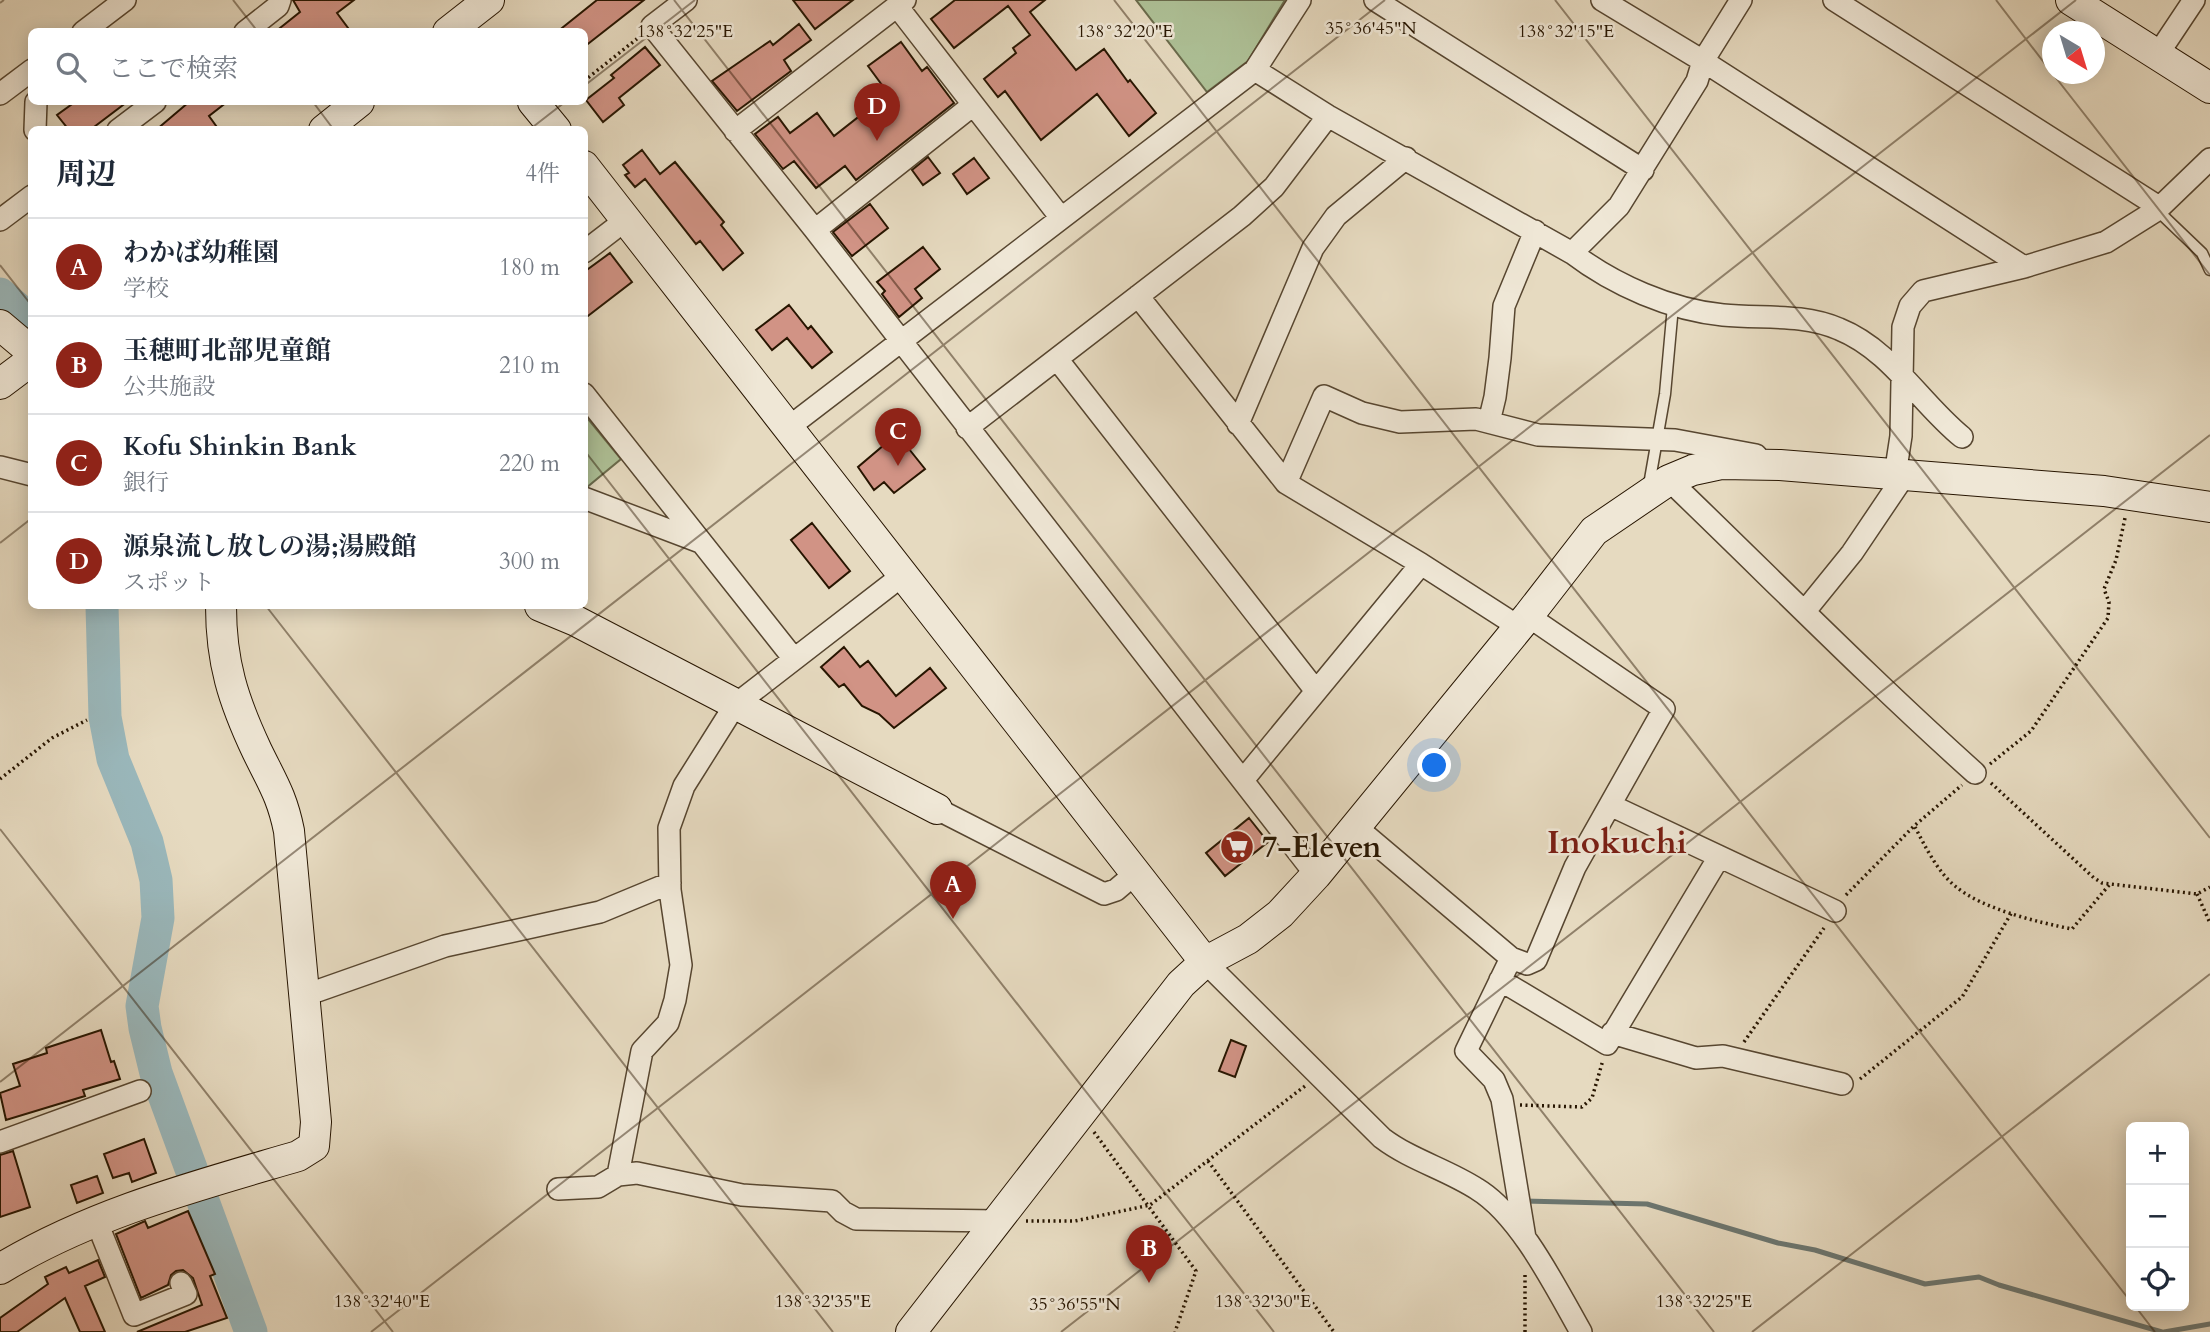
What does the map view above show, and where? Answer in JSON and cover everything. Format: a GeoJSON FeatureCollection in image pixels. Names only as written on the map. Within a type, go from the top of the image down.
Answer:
{"type":"FeatureCollection","features":[{"type":"Feature","properties":{"kind":"street"},"geometry":{"type":"LineString","coordinates":[[88,28],[125,0]]}},
{"type":"Feature","properties":{"kind":"street"},"geometry":{"type":"LineString","coordinates":[[250,28],[278,6],[280,0]]}},
{"type":"Feature","properties":{"kind":"street"},"geometry":{"type":"LineString","coordinates":[[686,0],[652,26],[815,230],[1316,875]]}},
{"type":"Feature","properties":{"kind":"street"},"geometry":{"type":"LineString","coordinates":[[789,428],[900,340],[1255,70],[1300,0]]}},
{"type":"Feature","properties":{"kind":"street"},"geometry":{"type":"LineString","coordinates":[[1374,0],[1643,170]]}},
{"type":"Feature","properties":{"kind":"street"},"geometry":{"type":"LineString","coordinates":[[1602,0],[1703,61],[2024,267]]}},
{"type":"Feature","properties":{"kind":"street"},"geometry":{"type":"LineString","coordinates":[[1573,253],[1619,206],[1643,170],[1697,81],[1703,61],[1741,0]]}},
{"type":"Feature","properties":{"kind":"street"},"geometry":{"type":"LineString","coordinates":[[1834,0],[2158,209]]}},
{"type":"Feature","properties":{"kind":"street"},"geometry":{"type":"LineString","coordinates":[[2071,0],[2210,88]]}},
{"type":"Feature","properties":{"kind":"street"},"geometry":{"type":"LineString","coordinates":[[2158,54],[2194,0]]}},
{"type":"Feature","properties":{"kind":"street"},"geometry":{"type":"LineString","coordinates":[[735,131],[901,3],[973,105],[1061,218]]}},
{"type":"Feature","properties":{"kind":"street"},"geometry":{"type":"LineString","coordinates":[[1255,70],[1328,116],[1573,253],[1590,267],[1673,306],[1722,315],[1810,319],[1840,329],[1876,351],[1962,437]]}},
{"type":"Feature","properties":{"kind":"street"},"geometry":{"type":"LineString","coordinates":[[0,94],[28,73]]}},
{"type":"Feature","properties":{"kind":"street"},"geometry":{"type":"LineString","coordinates":[[35,126],[36,105]]}},
{"type":"Feature","properties":{"kind":"street"},"geometry":{"type":"LineString","coordinates":[[123,126],[151,105]]}},
{"type":"Feature","properties":{"kind":"street"},"geometry":{"type":"LineString","coordinates":[[329,126],[355,105]]}},
{"type":"Feature","properties":{"kind":"street"},"geometry":{"type":"LineString","coordinates":[[535,105],[553,126]]}},
{"type":"Feature","properties":{"kind":"street"},"geometry":{"type":"LineString","coordinates":[[815,230],[973,105]]}},
{"type":"Feature","properties":{"kind":"street"},"geometry":{"type":"LineString","coordinates":[[967,428],[1242,216],[1274,187],[1328,116]]}},
{"type":"Feature","properties":{"kind":"street"},"geometry":{"type":"LineString","coordinates":[[1238,424],[1313,248],[1336,216],[1406,158]]}},
{"type":"Feature","properties":{"kind":"street"},"geometry":{"type":"LineString","coordinates":[[1805,611],[1852,553],[1900,476],[1903,327],[1910,306],[1923,291],[2024,267],[2106,242],[2158,209],[2210,159]]}},
{"type":"Feature","properties":{"kind":"street"},"geometry":{"type":"LineString","coordinates":[[588,171],[1205,962],[1382,1138],[1402,1153],[1479,1190],[1505,1213],[1530,1247],[1581,1332]]}},
{"type":"Feature","properties":{"kind":"street"},"geometry":{"type":"LineString","coordinates":[[0,220],[28,199]]}},
{"type":"Feature","properties":{"kind":"street"},"geometry":{"type":"LineString","coordinates":[[588,249],[627,219]]}},
{"type":"Feature","properties":{"kind":"street"},"geometry":{"type":"LineString","coordinates":[[1489,422],[1499,371],[1504,306],[1535,231]]}},
{"type":"Feature","properties":{"kind":"street"},"geometry":{"type":"LineString","coordinates":[[1138,296],[1286,483],[1523,622],[1664,709],[1575,867],[1536,960],[1527,964],[1511,958],[1356,827]]}},
{"type":"Feature","properties":{"kind":"street"},"geometry":{"type":"LineString","coordinates":[[0,325],[28,349]]}},
{"type":"Feature","properties":{"kind":"street"},"geometry":{"type":"LineString","coordinates":[[1057,359],[1316,691]]}},
{"type":"Feature","properties":{"kind":"street"},"geometry":{"type":"LineString","coordinates":[[0,384],[28,363]]}},
{"type":"Feature","properties":{"kind":"street"},"geometry":{"type":"LineString","coordinates":[[1286,483],[1324,396],[1362,413],[1400,422],[1476,419],[1538,435],[1658,439],[1746,452],[1770,458],[1780,466]]}},
{"type":"Feature","properties":{"kind":"street"},"geometry":{"type":"LineString","coordinates":[[588,399],[794,659]]}},
{"type":"Feature","properties":{"kind":"street"},"geometry":{"type":"LineString","coordinates":[[911,1332],[1181,984],[1205,962],[1248,939],[1280,915],[1356,827],[1594,531],[1658,488],[1692,470],[1721,464],[1780,466],[2104,491],[2210,507]]}},
{"type":"Feature","properties":{"kind":"street"},"geometry":{"type":"LineString","coordinates":[[0,467],[28,474]]}},
{"type":"Feature","properties":{"kind":"street"},"geometry":{"type":"LineString","coordinates":[[1658,488],[1805,611],[1905,711],[1975,773]]}},
{"type":"Feature","properties":{"kind":"street"},"geometry":{"type":"LineString","coordinates":[[588,499],[702,542]]}},
{"type":"Feature","properties":{"kind":"street"},"geometry":{"type":"LineString","coordinates":[[1242,780],[1421,564]]}},
{"type":"Feature","properties":{"kind":"street"},"geometry":{"type":"LineString","coordinates":[[618,1175],[642,1051],[668,1023],[681,965],[670,883],[669,828],[684,786],[735,705],[903,575]]}},
{"type":"Feature","properties":{"kind":"street"},"geometry":{"type":"LineString","coordinates":[[0,1267],[96,1220],[298,1156],[314,1146],[316,1122],[289,831],[277,786],[257,751],[232,691],[224,661],[221,609]]}},
{"type":"Feature","properties":{"kind":"street"},"geometry":{"type":"LineString","coordinates":[[547,609],[576,621],[1104,894],[1116,890],[1136,873]]}},
{"type":"Feature","properties":{"kind":"street"},"geometry":{"type":"LineString","coordinates":[[1610,805],[1835,911]]}},
{"type":"Feature","properties":{"kind":"street"},"geometry":{"type":"LineString","coordinates":[[1609,1039],[1719,857]]}},
{"type":"Feature","properties":{"kind":"street"},"geometry":{"type":"LineString","coordinates":[[303,996],[444,946],[600,912],[670,883]]}},
{"type":"Feature","properties":{"kind":"street"},"geometry":{"type":"LineString","coordinates":[[1511,958],[1466,1051],[1494,1080],[1503,1105],[1530,1247]]}},
{"type":"Feature","properties":{"kind":"street"},"geometry":{"type":"LineString","coordinates":[[1500,980],[1609,1039],[1696,1058],[1723,1056],[1842,1084]]}},
{"type":"Feature","properties":{"kind":"street"},"geometry":{"type":"LineString","coordinates":[[0,1142],[140,1091]]}},
{"type":"Feature","properties":{"kind":"street"},"geometry":{"type":"LineString","coordinates":[[558,1189],[598,1187],[618,1175],[637,1173],[742,1195],[832,1201],[843,1212],[856,1219],[997,1221]]}},
{"type":"Feature","properties":{"kind":"street"},"geometry":{"type":"LineString","coordinates":[[96,1220],[134,1315],[186,1294],[181,1283]]}},
{"type":"Feature","properties":{"kind":"lane"},"geometry":{"type":"LineString","coordinates":[[2158,209],[2202,253],[2210,270]]}},
{"type":"Feature","properties":{"kind":"lane"},"geometry":{"type":"LineString","coordinates":[[1658,488],[1658,439],[1673,306]]}},
{"type":"Feature","properties":{"kind":"path"},"geometry":{"type":"LineString","coordinates":[[588,78],[652,26]]}},
{"type":"Feature","properties":{"kind":"path"},"geometry":{"type":"LineString","coordinates":[[2129,495],[2116,560],[2104,589],[2109,602],[2108,618],[2031,731],[2001,758],[1975,773],[1993,784],[2094,878],[2110,884],[2197,894],[2210,887]]}},
{"type":"Feature","properties":{"kind":"path"},"geometry":{"type":"LineString","coordinates":[[0,779],[52,738],[87,720]]}},
{"type":"Feature","properties":{"kind":"path"},"geometry":{"type":"LineString","coordinates":[[1914,826],[1927,849],[1954,885],[1982,903],[2012,912],[2073,929],[2110,884]]}},
{"type":"Feature","properties":{"kind":"path"},"geometry":{"type":"LineString","coordinates":[[2197,894],[2210,923]]}},
{"type":"Feature","properties":{"kind":"path"},"geometry":{"type":"LineString","coordinates":[[1842,1084],[1857,1082],[1962,997],[2012,912]]}},
{"type":"Feature","properties":{"kind":"path"},"geometry":{"type":"LineString","coordinates":[[1503,1105],[1582,1107],[1592,1098],[1609,1039]]}},
{"type":"Feature","properties":{"kind":"path"},"geometry":{"type":"LineString","coordinates":[[997,1221],[1075,1221],[1150,1205],[1318,1077]]}},
{"type":"Feature","properties":{"kind":"path"},"geometry":{"type":"LineString","coordinates":[[1080,1114],[1150,1205],[1196,1271],[1175,1332]]}},
{"type":"Feature","properties":{"kind":"path"},"geometry":{"type":"LineString","coordinates":[[1208,1161],[1334,1332]]}},
{"type":"Feature","properties":{"kind":"path"},"geometry":{"type":"LineString","coordinates":[[1525,1332],[1525,1272],[1530,1247]]}},
{"type":"Feature","properties":{"kind":"green space"},"geometry":{"type":"Polygon","coordinates":[[[1136,0],[1285,0],[1248,61],[1207,92],[1136,0]]]}},
{"type":"Feature","properties":{"kind":"green space"},"geometry":{"type":"Polygon","coordinates":[[[588,419],[621,459],[588,486],[588,419]]]}},
{"type":"Feature","properties":{"kind":"building"},"geometry":{"type":"Polygon","coordinates":[[[293,0],[354,0],[337,13],[348,28],[280,28],[300,12],[293,0]]]}},
{"type":"Feature","properties":{"kind":"building"},"geometry":{"type":"Polygon","coordinates":[[[597,0],[644,0],[588,44],[588,28],[562,28],[597,0]]]}},
{"type":"Feature","properties":{"kind":"building"},"geometry":{"type":"Polygon","coordinates":[[[793,0],[853,0],[815,29],[793,0]]]}},
{"type":"Feature","properties":{"kind":"building"},"geometry":{"type":"Polygon","coordinates":[[[955,0],[1045,0],[1030,12],[1076,70],[1104,49],[1128,82],[1130,80],[1156,113],[1129,136],[1097,94],[1041,140],[1005,91],[998,97],[984,79],[1016,53],[1013,48],[1030,35],[1008,6],[954,48],[931,19],[955,0]]]}},
{"type":"Feature","properties":{"kind":"building"},"geometry":{"type":"Polygon","coordinates":[[[799,24],[811,40],[784,60],[791,71],[737,111],[712,81],[770,41],[773,45],[799,24]]]}},
{"type":"Feature","properties":{"kind":"building"},"geometry":{"type":"Polygon","coordinates":[[[901,42],[922,71],[927,67],[954,103],[856,180],[845,166],[816,188],[794,161],[783,169],[755,134],[778,117],[790,133],[817,113],[834,136],[866,111],[871,117],[893,100],[868,66],[901,42]]]}},
{"type":"Feature","properties":{"kind":"building"},"geometry":{"type":"Polygon","coordinates":[[[645,47],[660,65],[619,98],[624,105],[603,122],[588,103],[588,98],[614,78],[611,75],[645,47]]]}},
{"type":"Feature","properties":{"kind":"building"},"geometry":{"type":"Polygon","coordinates":[[[71,105],[123,105],[95,126],[66,126],[57,115],[71,105]]]}},
{"type":"Feature","properties":{"kind":"building"},"geometry":{"type":"Polygon","coordinates":[[[185,105],[223,105],[209,116],[216,126],[161,126],[185,105]]]}},
{"type":"Feature","properties":{"kind":"building"},"geometry":{"type":"Polygon","coordinates":[[[642,150],[660,174],[675,162],[724,222],[721,225],[743,253],[723,270],[700,241],[696,244],[645,179],[635,187],[625,175],[629,173],[623,165],[642,150]]]}},
{"type":"Feature","properties":{"kind":"building"},"geometry":{"type":"Polygon","coordinates":[[[928,157],[940,173],[923,185],[912,170],[928,157]]]}},
{"type":"Feature","properties":{"kind":"building"},"geometry":{"type":"Polygon","coordinates":[[[974,158],[989,178],[967,194],[953,174],[974,158]]]}},
{"type":"Feature","properties":{"kind":"building"},"geometry":{"type":"Polygon","coordinates":[[[870,204],[888,228],[852,256],[833,232],[870,204]]]}},
{"type":"Feature","properties":{"kind":"building"},"geometry":{"type":"Polygon","coordinates":[[[923,247],[940,269],[915,289],[922,298],[899,317],[882,294],[885,291],[877,282],[923,247]]]}},
{"type":"Feature","properties":{"kind":"building"},"geometry":{"type":"Polygon","coordinates":[[[610,253],[632,282],[588,316],[588,269],[610,253]]]}},
{"type":"Feature","properties":{"kind":"building"},"geometry":{"type":"Polygon","coordinates":[[[789,305],[808,329],[811,326],[832,352],[812,368],[787,338],[772,350],[756,330],[789,305]]]}},
{"type":"Feature","properties":{"kind":"building"},"geometry":{"type":"Polygon","coordinates":[[[897,434],[925,469],[894,493],[884,482],[874,490],[858,467],[897,434]]]}},
{"type":"Feature","properties":{"kind":"building"},"geometry":{"type":"Polygon","coordinates":[[[812,523],[850,571],[829,588],[791,540],[812,523]]]}},
{"type":"Feature","properties":{"kind":"building"},"geometry":{"type":"Polygon","coordinates":[[[844,647],[860,667],[868,661],[896,696],[930,668],[946,688],[894,728],[879,714],[862,706],[844,684],[839,687],[821,667],[844,647]]]}},
{"type":"Feature","properties":{"kind":"building","name":"7-Eleven"},"geometry":{"type":"Polygon","coordinates":[[[1249,818],[1268,842],[1225,876],[1206,853],[1249,818]]]}},
{"type":"Feature","properties":{"kind":"building"},"geometry":{"type":"Polygon","coordinates":[[[101,1030],[111,1062],[114,1061],[120,1079],[83,1090],[85,1096],[6,1120],[0,1093],[20,1086],[13,1064],[47,1053],[46,1048],[101,1030]]]}},
{"type":"Feature","properties":{"kind":"building"},"geometry":{"type":"Polygon","coordinates":[[[1231,1040],[1246,1046],[1235,1077],[1219,1071],[1231,1040]]]}},
{"type":"Feature","properties":{"kind":"building"},"geometry":{"type":"Polygon","coordinates":[[[144,1139],[156,1173],[132,1182],[129,1173],[113,1178],[104,1154],[144,1139]]]}},
{"type":"Feature","properties":{"kind":"building"},"geometry":{"type":"Polygon","coordinates":[[[13,1151],[30,1207],[0,1217],[0,1155],[13,1151]]]}},
{"type":"Feature","properties":{"kind":"building"},"geometry":{"type":"Polygon","coordinates":[[[97,1176],[103,1193],[77,1203],[71,1185],[97,1176]]]}},
{"type":"Feature","properties":{"kind":"building"},"geometry":{"type":"Polygon","coordinates":[[[188,1211],[215,1274],[210,1276],[227,1318],[185,1332],[137,1332],[202,1305],[193,1278],[183,1270],[171,1275],[168,1285],[141,1298],[116,1234],[145,1221],[148,1228],[188,1211]]]}},
{"type":"Feature","properties":{"kind":"building"},"geometry":{"type":"Polygon","coordinates":[[[98,1260],[105,1277],[85,1286],[105,1332],[80,1332],[65,1298],[17,1332],[0,1332],[0,1318],[48,1284],[45,1277],[66,1267],[69,1273],[98,1260]]]}},
{"type":"Feature","properties":{"kind":"waterway"},"geometry":{"type":"LineString","coordinates":[[0,294],[28,318]]}},
{"type":"Feature","properties":{"kind":"waterway"},"geometry":{"type":"LineString","coordinates":[[102,609],[105,717],[113,759],[147,842],[156,880],[158,918],[142,1006],[145,1028],[156,1073],[251,1332]]}},
{"type":"Feature","properties":{"kind":"waterway"},"geometry":{"type":"LineString","coordinates":[[1524,1201],[1647,1204],[1778,1243],[1815,1250],[1925,1284],[1979,1277],[2162,1332]]}},
{"type":"Feature","properties":{"kind":"waterway"},"geometry":{"type":"LineString","coordinates":[[2164,1332],[2210,1324]]}},
{"type":"Feature","properties":{"kind":"place","name":"源泉流し放しの湯;湯殿館"},"geometry":{"type":"Point","coordinates":[877,141]}},
{"type":"Feature","properties":{"kind":"place","name":"Kofu Shinkin Bank"},"geometry":{"type":"Point","coordinates":[898,466]}},
{"type":"Feature","properties":{"kind":"place","name":"7-Eleven"},"geometry":{"type":"Point","coordinates":[1237,847]}},
{"type":"Feature","properties":{"kind":"place","name":"わかば幼稚園"},"geometry":{"type":"Point","coordinates":[953,919]}},
{"type":"Feature","properties":{"kind":"place","name":"玉穂町北部児童館"},"geometry":{"type":"Point","coordinates":[1149,1283]}},
{"type":"Feature","properties":{"kind":"district","name":"Inokuchi"},"geometry":{"type":"Point","coordinates":[1617,842]}}]}
